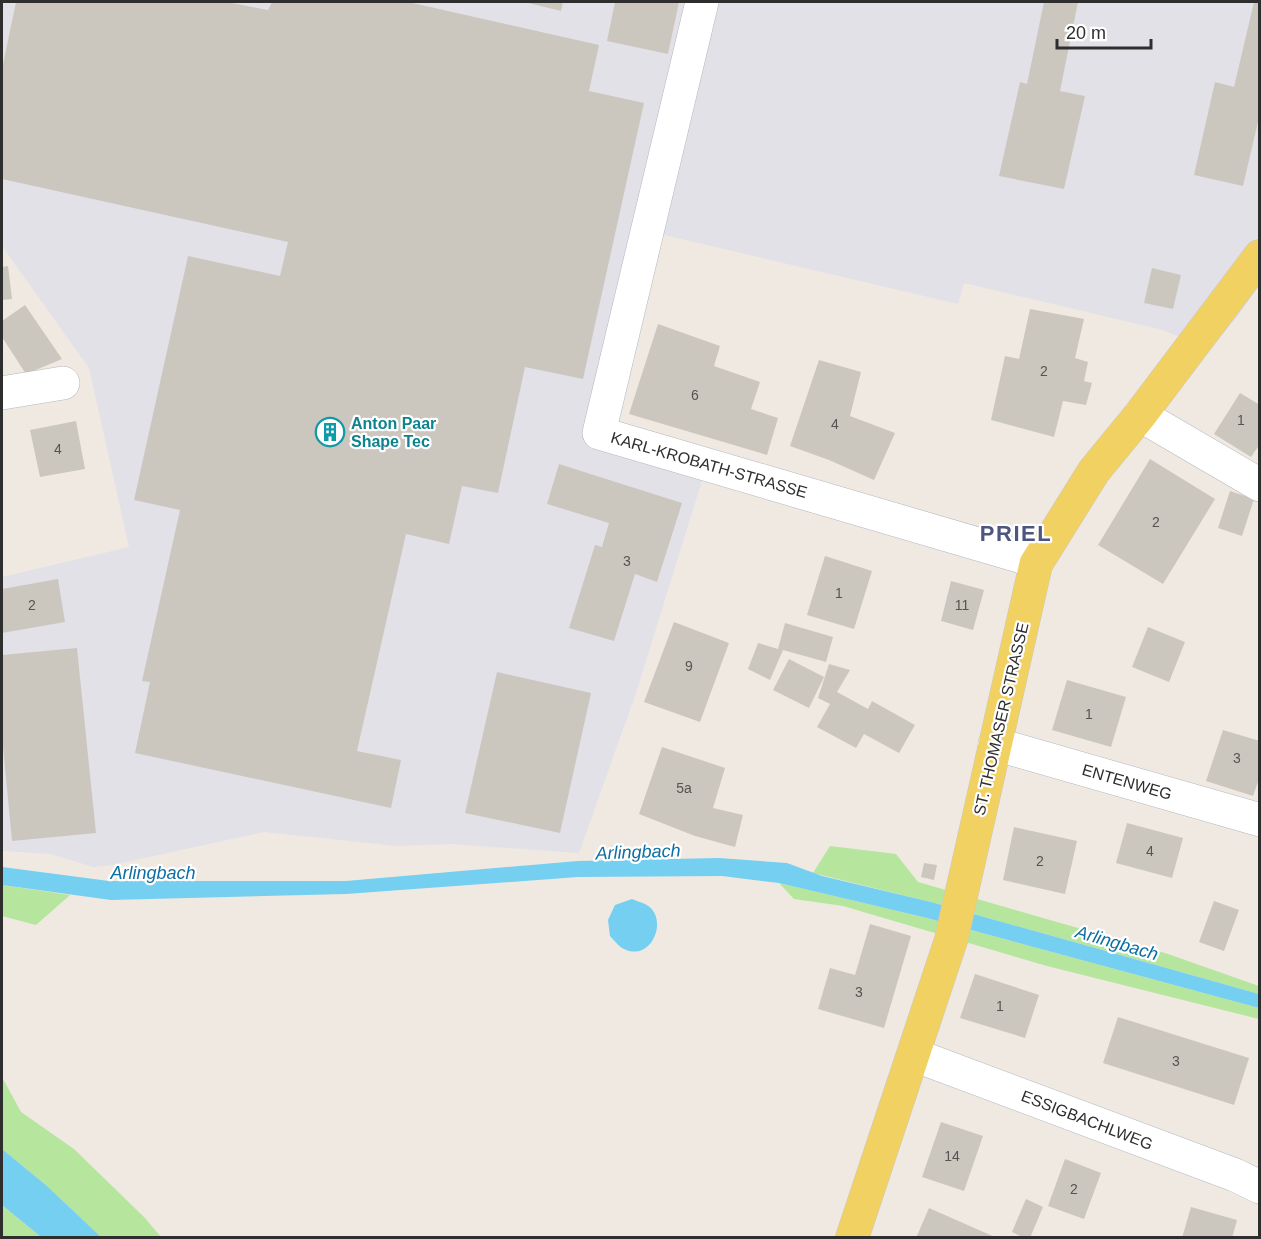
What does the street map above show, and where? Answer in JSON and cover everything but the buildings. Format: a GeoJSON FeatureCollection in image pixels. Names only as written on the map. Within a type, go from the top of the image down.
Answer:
{"type":"FeatureCollection","features":[{"type":"Feature","properties":{"kind":"main road","name":"ST. THOMASER STRASSE"},"geometry":{"type":"LineString","coordinates":[[852,1238],[951,940],[1036,564],[1094,471],[1140,415],[1260,256]]}},
{"type":"Feature","properties":{"kind":"street","name":"KARL-KROBATH-STRASSE"},"geometry":{"type":"LineString","coordinates":[[702,2],[599,433],[1022,557],[1036,564]]}},
{"type":"Feature","properties":{"kind":"street"},"geometry":{"type":"LineString","coordinates":[[2,393],[63,383]]}},
{"type":"Feature","properties":{"kind":"street"},"geometry":{"type":"LineString","coordinates":[[1140,415],[1260,485]]}},
{"type":"Feature","properties":{"kind":"street","name":"ENTENWEG"},"geometry":{"type":"LineString","coordinates":[[995,744],[1260,820]]}},
{"type":"Feature","properties":{"kind":"street","name":"ESSIGBACHLWEG"},"geometry":{"type":"LineString","coordinates":[[914,1055],[1235,1175],[1260,1187]]}},
{"type":"Feature","properties":{"kind":"shaded area","name":"Anton Paar Shape Tec"},"geometry":{"type":"Polygon","coordinates":[[[2,2],[1259,2],[1259,286],[1238,316],[1209,350],[1163,330],[964,283],[958,304],[660,234],[603,441],[705,471],[636,693],[579,853],[451,844],[397,846],[264,832],[112,865],[93,867],[51,854],[2,851],[2,577],[129,547],[89,368],[2,246],[2,2]]]}},
{"type":"Feature","properties":{"kind":"green space"},"geometry":{"type":"Polygon","coordinates":[[[830,846],[896,854],[918,882],[1165,953],[1259,986],[1259,994],[931,902],[813,873],[830,846]]]}},
{"type":"Feature","properties":{"kind":"green space"},"geometry":{"type":"Polygon","coordinates":[[[779,883],[927,918],[1259,1008],[1259,1019],[1047,966],[843,906],[794,899],[779,883]]]}},
{"type":"Feature","properties":{"kind":"green space"},"geometry":{"type":"Polygon","coordinates":[[[2,885],[70,895],[36,925],[2,916],[2,885]]]}},
{"type":"Feature","properties":{"kind":"green space"},"geometry":{"type":"Polygon","coordinates":[[[2,1077],[21,1112],[74,1149],[145,1218],[161,1237],[101,1237],[47,1186],[2,1149],[2,1077]]]}},
{"type":"Feature","properties":{"kind":"green space"},"geometry":{"type":"Polygon","coordinates":[[[2,1205],[41,1237],[2,1237],[2,1205]]]}},
{"type":"Feature","properties":{"kind":"water","name":"Arlingbach"},"geometry":{"type":"Polygon","coordinates":[[[719,858],[787,863],[822,876],[931,902],[1259,994],[1259,1008],[927,918],[779,883],[722,876],[578,877],[346,894],[111,900],[2,885],[2,867],[109,881],[346,881],[578,861],[719,858]]]}},
{"type":"Feature","properties":{"kind":"water"},"geometry":{"type":"Polygon","coordinates":[[[632,899],[645,904],[652,910],[657,927],[650,944],[643,950],[634,952],[622,948],[610,936],[608,920],[615,905],[632,899]]]}},
{"type":"Feature","properties":{"kind":"water"},"geometry":{"type":"Polygon","coordinates":[[[2,1149],[47,1186],[101,1237],[41,1237],[2,1205],[2,1149]]]}},
{"type":"Feature","properties":{"kind":"place","name":"Anton Paar Shape Tec"},"geometry":{"type":"Point","coordinates":[330,432]}},
{"type":"Feature","properties":{"kind":"district","name":"PRIEL"},"geometry":{"type":"Point","coordinates":[1016,533]}}]}
